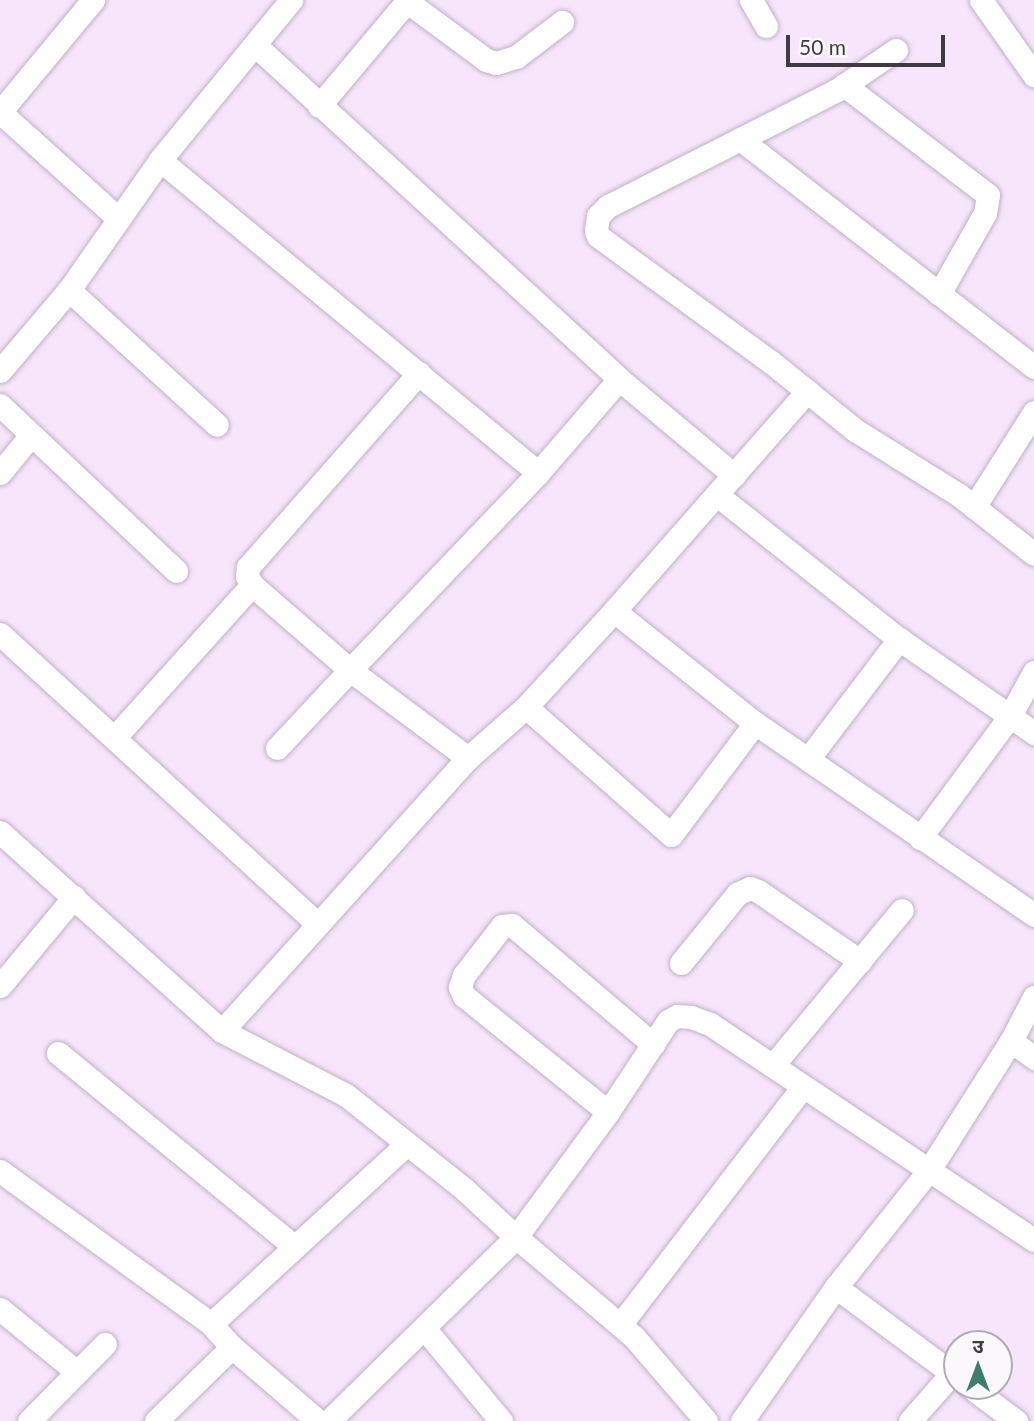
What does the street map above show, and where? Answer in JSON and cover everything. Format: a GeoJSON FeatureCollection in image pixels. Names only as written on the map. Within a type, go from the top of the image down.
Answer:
{"type":"FeatureCollection","features":[{"type":"Feature","properties":{"kind":"street"},"geometry":{"type":"LineString","coordinates":[[0,371],[69,290],[160,160],[291,0]]}},
{"type":"Feature","properties":{"kind":"street"},"geometry":{"type":"LineString","coordinates":[[319,106],[407,0],[486,60],[496,63],[516,57],[562,22]]}},
{"type":"Feature","properties":{"kind":"street"},"geometry":{"type":"LineString","coordinates":[[751,0],[766,26]]}},
{"type":"Feature","properties":{"kind":"street"},"geometry":{"type":"LineString","coordinates":[[981,0],[1034,75]]}},
{"type":"Feature","properties":{"kind":"street"},"geometry":{"type":"LineString","coordinates":[[81,4],[0,112],[118,219]]}},
{"type":"Feature","properties":{"kind":"street"},"geometry":{"type":"LineString","coordinates":[[255,45],[619,379],[734,475]]}},
{"type":"Feature","properties":{"kind":"street"},"geometry":{"type":"LineString","coordinates":[[896,50],[844,85],[608,206],[598,216],[596,230],[598,236],[807,391],[855,430],[974,507],[1034,554]]}},
{"type":"Feature","properties":{"kind":"street"},"geometry":{"type":"LineString","coordinates":[[844,85],[988,195],[985,213],[939,294]]}},
{"type":"Feature","properties":{"kind":"street"},"geometry":{"type":"LineString","coordinates":[[740,139],[1034,367]]}},
{"type":"Feature","properties":{"kind":"street"},"geometry":{"type":"LineString","coordinates":[[160,160],[538,473]]}},
{"type":"Feature","properties":{"kind":"street"},"geometry":{"type":"LineString","coordinates":[[69,290],[217,425]]}},
{"type":"Feature","properties":{"kind":"street"},"geometry":{"type":"LineString","coordinates":[[419,373],[253,559],[247,576],[252,586],[350,670],[468,758]]}},
{"type":"Feature","properties":{"kind":"street"},"geometry":{"type":"LineString","coordinates":[[277,748],[538,473],[619,379]]}},
{"type":"Feature","properties":{"kind":"street"},"geometry":{"type":"LineString","coordinates":[[222,1031],[468,758],[526,707],[614,611],[807,391]]}},
{"type":"Feature","properties":{"kind":"street"},"geometry":{"type":"LineString","coordinates":[[0,405],[176,571]]}},
{"type":"Feature","properties":{"kind":"street"},"geometry":{"type":"LineString","coordinates":[[974,507],[1034,412]]}},
{"type":"Feature","properties":{"kind":"street"},"geometry":{"type":"LineString","coordinates":[[0,473],[31,435]]}},
{"type":"Feature","properties":{"kind":"street"},"geometry":{"type":"LineString","coordinates":[[717,495],[900,639],[1034,733]]}},
{"type":"Feature","properties":{"kind":"street"},"geometry":{"type":"LineString","coordinates":[[115,737],[252,586]]}},
{"type":"Feature","properties":{"kind":"street"},"geometry":{"type":"LineString","coordinates":[[614,611],[755,723],[1034,915]]}},
{"type":"Feature","properties":{"kind":"street"},"geometry":{"type":"LineString","coordinates":[[0,634],[317,923]]}},
{"type":"Feature","properties":{"kind":"street"},"geometry":{"type":"LineString","coordinates":[[808,759],[900,639]]}},
{"type":"Feature","properties":{"kind":"street"},"geometry":{"type":"LineString","coordinates":[[920,838],[1010,716],[1034,672]]}},
{"type":"Feature","properties":{"kind":"street"},"geometry":{"type":"LineString","coordinates":[[526,707],[671,835],[755,723]]}},
{"type":"Feature","properties":{"kind":"street"},"geometry":{"type":"LineString","coordinates":[[0,832],[222,1031],[346,1095],[407,1144],[634,1337],[706,1421]]}},
{"type":"Feature","properties":{"kind":"street"},"geometry":{"type":"LineString","coordinates":[[681,963],[737,894],[750,888],[860,961]]}},
{"type":"Feature","properties":{"kind":"street"},"geometry":{"type":"LineString","coordinates":[[0,986],[74,897]]}},
{"type":"Feature","properties":{"kind":"street"},"geometry":{"type":"LineString","coordinates":[[774,1064],[902,910]]}},
{"type":"Feature","properties":{"kind":"street"},"geometry":{"type":"LineString","coordinates":[[608,1112],[464,996],[460,987],[464,975],[502,926],[512,925],[653,1044]]}},
{"type":"Feature","properties":{"kind":"street"},"geometry":{"type":"LineString","coordinates":[[742,1421],[836,1287],[929,1170],[1011,1041],[1034,997]]}},
{"type":"Feature","properties":{"kind":"street"},"geometry":{"type":"LineString","coordinates":[[329,1421],[516,1237],[608,1112],[668,1021],[677,1016],[691,1017],[710,1024],[774,1064],[802,1088],[1034,1240]]}},
{"type":"Feature","properties":{"kind":"street"},"geometry":{"type":"LineString","coordinates":[[1011,1041],[1034,1058]]}},
{"type":"Feature","properties":{"kind":"street"},"geometry":{"type":"LineString","coordinates":[[58,1053],[295,1247]]}},
{"type":"Feature","properties":{"kind":"street"},"geometry":{"type":"LineString","coordinates":[[621,1325],[802,1088]]}},
{"type":"Feature","properties":{"kind":"street"},"geometry":{"type":"LineString","coordinates":[[211,1324],[407,1144]]}},
{"type":"Feature","properties":{"kind":"street"},"geometry":{"type":"LineString","coordinates":[[0,1171],[211,1324],[232,1347],[318,1421]]}},
{"type":"Feature","properties":{"kind":"street"},"geometry":{"type":"LineString","coordinates":[[836,1287],[943,1367]]}},
{"type":"Feature","properties":{"kind":"street"},"geometry":{"type":"LineString","coordinates":[[0,1309],[77,1372]]}},
{"type":"Feature","properties":{"kind":"street"},"geometry":{"type":"LineString","coordinates":[[424,1328],[501,1421]]}},
{"type":"Feature","properties":{"kind":"street"},"geometry":{"type":"LineString","coordinates":[[29,1421],[106,1344]]}},
{"type":"Feature","properties":{"kind":"street"},"geometry":{"type":"LineString","coordinates":[[156,1421],[232,1347]]}},
{"type":"Feature","properties":{"kind":"street"},"geometry":{"type":"LineString","coordinates":[[910,1421],[943,1393]]}},
{"type":"Feature","properties":{"kind":"street"},"geometry":{"type":"LineString","coordinates":[[988,1400],[1016,1421]]}}]}
